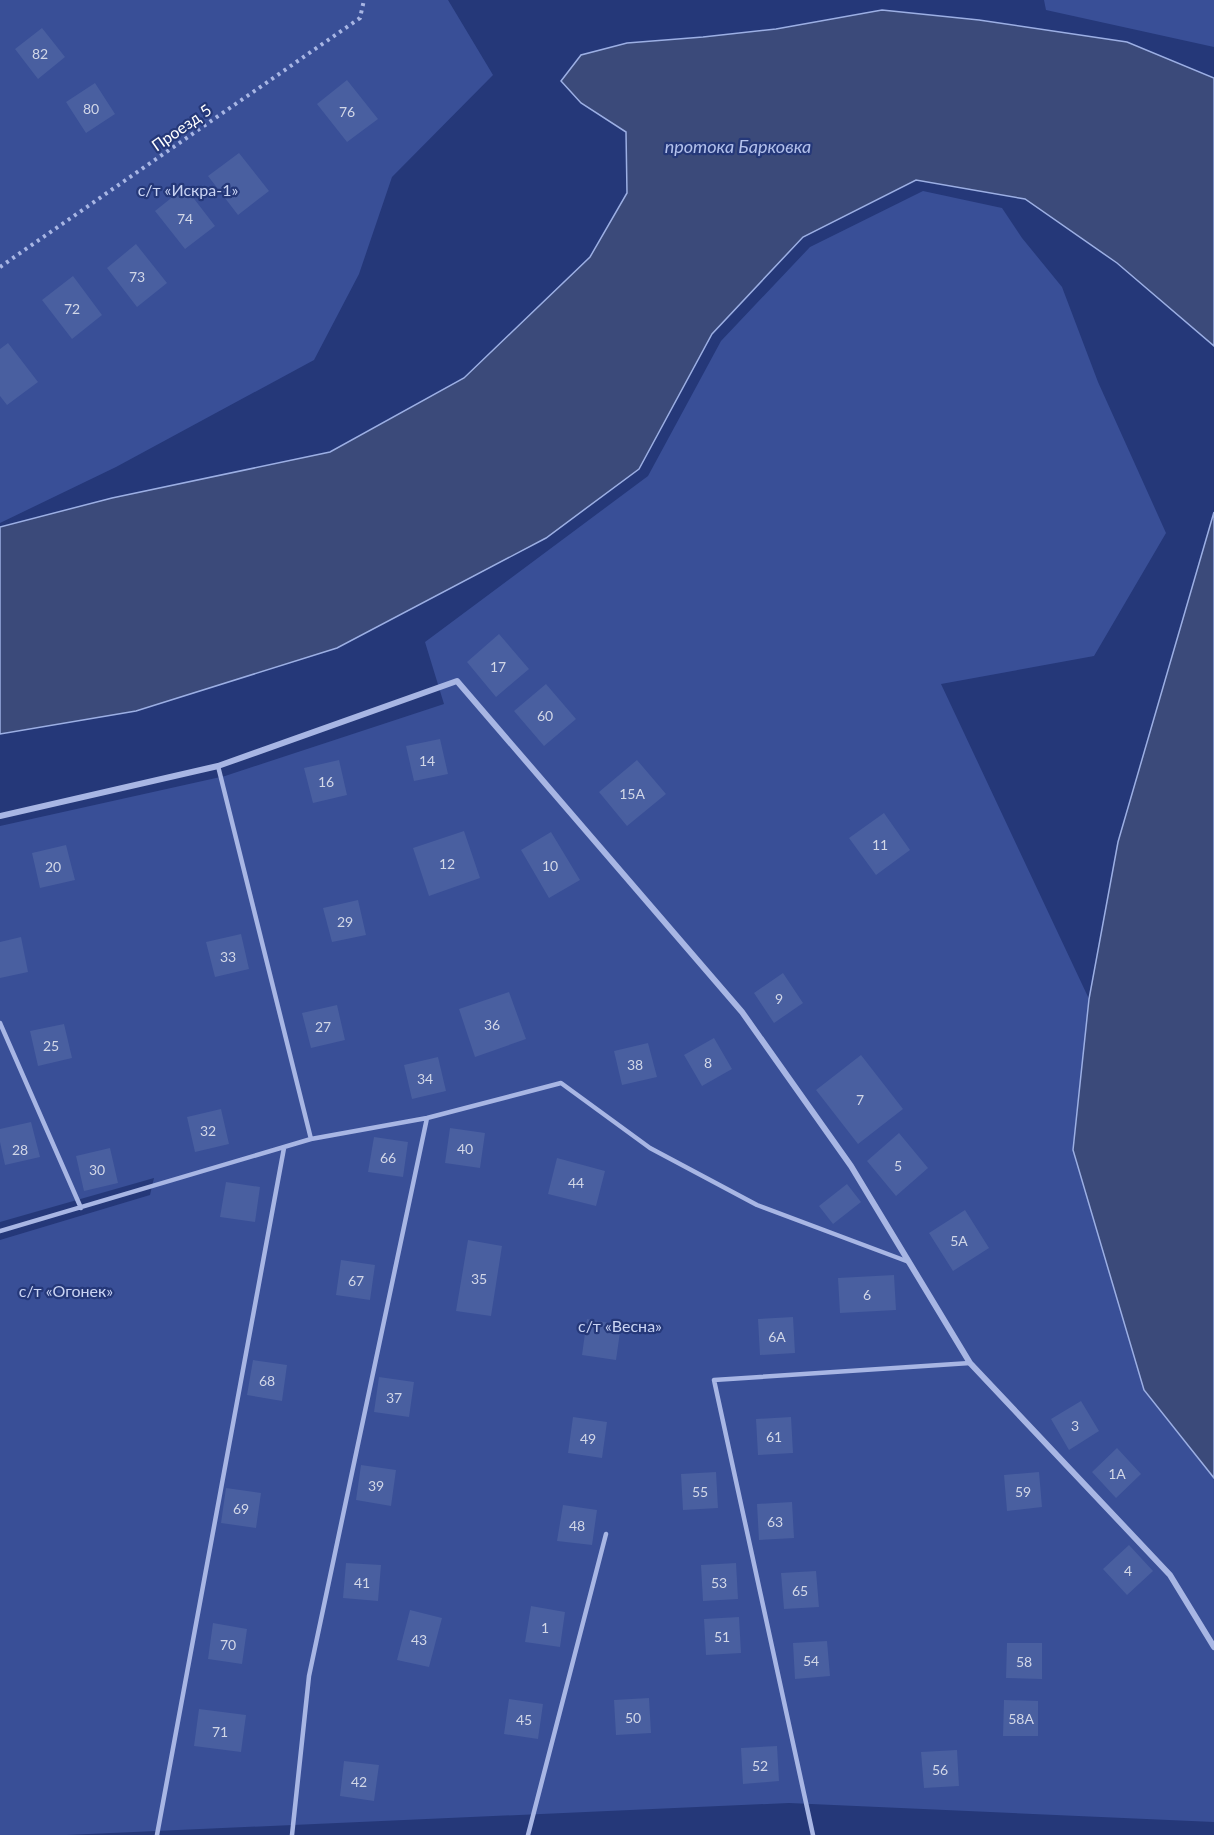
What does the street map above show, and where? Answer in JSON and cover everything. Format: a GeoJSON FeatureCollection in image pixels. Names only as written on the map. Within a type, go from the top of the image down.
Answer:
{"type":"FeatureCollection","features":[{"type":"Feature","properties":{"kind":"street"},"geometry":{"type":"LineString","coordinates":[[0,816],[218,766],[458,681],[742,1012],[850,1166],[970,1364],[1170,1575],[1214,1647]]}},
{"type":"Feature","properties":{"kind":"lane"},"geometry":{"type":"LineString","coordinates":[[218,766],[311,1139]]}},
{"type":"Feature","properties":{"kind":"lane"},"geometry":{"type":"LineString","coordinates":[[0,1023],[81,1208]]}},
{"type":"Feature","properties":{"kind":"lane"},"geometry":{"type":"LineString","coordinates":[[0,1231],[311,1139],[427,1118],[561,1083],[650,1148],[757,1205],[909,1262]]}},
{"type":"Feature","properties":{"kind":"lane"},"geometry":{"type":"LineString","coordinates":[[292,1835],[309,1676],[427,1118]]}},
{"type":"Feature","properties":{"kind":"lane"},"geometry":{"type":"LineString","coordinates":[[157,1835],[284,1148]]}},
{"type":"Feature","properties":{"kind":"lane"},"geometry":{"type":"LineString","coordinates":[[813,1835],[714,1380],[970,1364]]}},
{"type":"Feature","properties":{"kind":"lane"},"geometry":{"type":"LineString","coordinates":[[528,1835],[606,1534]]}},
{"type":"Feature","properties":{"kind":"path","name":"Проезд 5"},"geometry":{"type":"LineString","coordinates":[[0,267],[360,18],[364,0]]}},
{"type":"Feature","properties":{"kind":"green space","name":"с/т «Искра-1»"},"geometry":{"type":"Polygon","coordinates":[[[0,0],[448,0],[493,75],[392,177],[359,274],[314,360],[116,467],[0,523],[0,0]]]}},
{"type":"Feature","properties":{"kind":"green space"},"geometry":{"type":"Polygon","coordinates":[[[1044,0],[1214,0],[1214,47],[1046,10],[1044,0]]]}},
{"type":"Feature","properties":{"kind":"green space","name":"с/т «Весна»"},"geometry":{"type":"Polygon","coordinates":[[[923,191],[1002,208],[1022,238],[1062,287],[1098,382],[1166,533],[1094,656],[941,684],[1089,999],[1073,1150],[1144,1390],[1214,1478],[1214,1822],[789,1803],[67,1835],[0,1835],[0,1240],[150,1195],[154,1178],[0,1222],[0,826],[225,776],[444,704],[425,642],[648,476],[721,341],[810,247],[923,191]]]}},
{"type":"Feature","properties":{"kind":"water","name":"протока Барковка"},"geometry":{"type":"Polygon","coordinates":[[[882,10],[979,20],[1127,42],[1214,78],[1214,346],[1117,263],[1025,199],[916,180],[803,237],[712,334],[639,469],[546,538],[337,648],[136,711],[0,734],[0,527],[112,498],[330,452],[464,378],[590,257],[627,193],[626,132],[581,103],[561,81],[581,55],[627,43],[776,29],[882,10]]]}},
{"type":"Feature","properties":{"kind":"water"},"geometry":{"type":"Polygon","coordinates":[[[1214,512],[1214,1478],[1144,1390],[1073,1150],[1089,999],[1118,842],[1214,512]]]}},
{"type":"Feature","properties":{"kind":"building"},"geometry":{"type":"Polygon","coordinates":[[[42,28],[65,57],[38,79],[15,49],[42,28]]]}},
{"type":"Feature","properties":{"kind":"building"},"geometry":{"type":"Polygon","coordinates":[[[347,80],[378,119],[347,142],[317,104],[347,80]]]}},
{"type":"Feature","properties":{"kind":"building"},"geometry":{"type":"Polygon","coordinates":[[[95,83],[115,114],[86,133],[66,102],[95,83]]]}},
{"type":"Feature","properties":{"kind":"building"},"geometry":{"type":"Polygon","coordinates":[[[239,153],[269,191],[238,215],[208,176],[239,153]]]}},
{"type":"Feature","properties":{"kind":"building"},"geometry":{"type":"Polygon","coordinates":[[[185,187],[215,226],[185,249],[155,211],[185,187]]]}},
{"type":"Feature","properties":{"kind":"building"},"geometry":{"type":"Polygon","coordinates":[[[136,244],[167,283],[137,307],[107,268],[136,244]]]}},
{"type":"Feature","properties":{"kind":"building"},"geometry":{"type":"Polygon","coordinates":[[[73,276],[102,315],[72,339],[42,300],[73,276]]]}},
{"type":"Feature","properties":{"kind":"building"},"geometry":{"type":"Polygon","coordinates":[[[8,343],[38,382],[7,405],[0,396],[0,349],[8,343]]]}},
{"type":"Feature","properties":{"kind":"building"},"geometry":{"type":"Polygon","coordinates":[[[499,634],[529,669],[496,697],[467,662],[499,634]]]}},
{"type":"Feature","properties":{"kind":"building"},"geometry":{"type":"Polygon","coordinates":[[[546,684],[576,719],[544,746],[514,711],[546,684]]]}},
{"type":"Feature","properties":{"kind":"building"},"geometry":{"type":"Polygon","coordinates":[[[440,739],[448,774],[414,781],[406,746],[440,739]]]}},
{"type":"Feature","properties":{"kind":"building"},"geometry":{"type":"Polygon","coordinates":[[[339,760],[347,795],[313,803],[304,768],[339,760]]]}},
{"type":"Feature","properties":{"kind":"building"},"geometry":{"type":"Polygon","coordinates":[[[637,760],[666,794],[627,826],[599,792],[637,760]]]}},
{"type":"Feature","properties":{"kind":"building"},"geometry":{"type":"Polygon","coordinates":[[[884,813],[910,850],[876,875],[849,838],[884,813]]]}},
{"type":"Feature","properties":{"kind":"building"},"geometry":{"type":"Polygon","coordinates":[[[464,831],[480,878],[429,896],[413,848],[464,831]]]}},
{"type":"Feature","properties":{"kind":"building"},"geometry":{"type":"Polygon","coordinates":[[[551,832],[580,880],[549,898],[521,850],[551,832]]]}},
{"type":"Feature","properties":{"kind":"building"},"geometry":{"type":"Polygon","coordinates":[[[66,845],[75,880],[40,888],[32,853],[66,845]]]}},
{"type":"Feature","properties":{"kind":"building"},"geometry":{"type":"Polygon","coordinates":[[[358,900],[366,935],[332,942],[323,908],[358,900]]]}},
{"type":"Feature","properties":{"kind":"building"},"geometry":{"type":"Polygon","coordinates":[[[241,934],[249,969],[215,977],[206,942],[241,934]]]}},
{"type":"Feature","properties":{"kind":"building"},"geometry":{"type":"Polygon","coordinates":[[[21,937],[28,972],[0,978],[0,942],[21,937]]]}},
{"type":"Feature","properties":{"kind":"building"},"geometry":{"type":"Polygon","coordinates":[[[783,973],[803,1003],[774,1023],[754,993],[783,973]]]}},
{"type":"Feature","properties":{"kind":"building"},"geometry":{"type":"Polygon","coordinates":[[[509,992],[526,1039],[475,1057],[459,1009],[509,992]]]}},
{"type":"Feature","properties":{"kind":"building"},"geometry":{"type":"Polygon","coordinates":[[[337,1005],[345,1040],[311,1048],[302,1013],[337,1005]]]}},
{"type":"Feature","properties":{"kind":"building"},"geometry":{"type":"Polygon","coordinates":[[[64,1024],[72,1058],[38,1066],[30,1031],[64,1024]]]}},
{"type":"Feature","properties":{"kind":"building"},"geometry":{"type":"Polygon","coordinates":[[[714,1038],[732,1069],[702,1086],[684,1055],[714,1038]]]}},
{"type":"Feature","properties":{"kind":"building"},"geometry":{"type":"Polygon","coordinates":[[[648,1043],[657,1077],[622,1085],[614,1051],[648,1043]]]}},
{"type":"Feature","properties":{"kind":"building"},"geometry":{"type":"Polygon","coordinates":[[[861,1055],[903,1109],[858,1144],[816,1090],[861,1055]]]}},
{"type":"Feature","properties":{"kind":"building"},"geometry":{"type":"Polygon","coordinates":[[[438,1057],[446,1091],[412,1099],[404,1065],[438,1057]]]}},
{"type":"Feature","properties":{"kind":"building"},"geometry":{"type":"Polygon","coordinates":[[[221,1109],[229,1144],[195,1152],[187,1117],[221,1109]]]}},
{"type":"Feature","properties":{"kind":"building"},"geometry":{"type":"Polygon","coordinates":[[[31,1122],[40,1157],[5,1165],[0,1129],[31,1122]]]}},
{"type":"Feature","properties":{"kind":"building"},"geometry":{"type":"Polygon","coordinates":[[[450,1128],[485,1133],[480,1168],[445,1163],[450,1128]]]}},
{"type":"Feature","properties":{"kind":"building"},"geometry":{"type":"Polygon","coordinates":[[[899,1133],[928,1168],[896,1196],[867,1161],[899,1133]]]}},
{"type":"Feature","properties":{"kind":"building"},"geometry":{"type":"Polygon","coordinates":[[[374,1137],[408,1142],[403,1177],[368,1172],[374,1137]]]}},
{"type":"Feature","properties":{"kind":"building"},"geometry":{"type":"Polygon","coordinates":[[[110,1148],[118,1183],[84,1191],[76,1156],[110,1148]]]}},
{"type":"Feature","properties":{"kind":"building"},"geometry":{"type":"Polygon","coordinates":[[[557,1158],[605,1171],[596,1206],[548,1194],[557,1158]]]}},
{"type":"Feature","properties":{"kind":"building"},"geometry":{"type":"Polygon","coordinates":[[[226,1182],[260,1187],[255,1222],[220,1217],[226,1182]]]}},
{"type":"Feature","properties":{"kind":"building"},"geometry":{"type":"Polygon","coordinates":[[[847,1184],[861,1202],[833,1224],[819,1206],[847,1184]]]}},
{"type":"Feature","properties":{"kind":"building"},"geometry":{"type":"Polygon","coordinates":[[[965,1210],[989,1248],[953,1271],[929,1233],[965,1210]]]}},
{"type":"Feature","properties":{"kind":"building"},"geometry":{"type":"Polygon","coordinates":[[[468,1240],[502,1246],[491,1316],[456,1311],[468,1240]]]}},
{"type":"Feature","properties":{"kind":"building"},"geometry":{"type":"Polygon","coordinates":[[[341,1260],[375,1265],[370,1300],[336,1295],[341,1260]]]}},
{"type":"Feature","properties":{"kind":"building"},"geometry":{"type":"Polygon","coordinates":[[[894,1275],[896,1310],[840,1313],[838,1278],[894,1275]]]}},
{"type":"Feature","properties":{"kind":"building"},"geometry":{"type":"Polygon","coordinates":[[[793,1317],[795,1353],[760,1355],[758,1319],[793,1317]]]}},
{"type":"Feature","properties":{"kind":"building"},"geometry":{"type":"Polygon","coordinates":[[[587,1319],[621,1325],[616,1360],[582,1355],[587,1319]]]}},
{"type":"Feature","properties":{"kind":"building"},"geometry":{"type":"Polygon","coordinates":[[[253,1360],[287,1365],[282,1401],[247,1395],[253,1360]]]}},
{"type":"Feature","properties":{"kind":"building"},"geometry":{"type":"Polygon","coordinates":[[[379,1377],[414,1382],[409,1417],[374,1412],[379,1377]]]}},
{"type":"Feature","properties":{"kind":"building"},"geometry":{"type":"Polygon","coordinates":[[[1081,1401],[1099,1431],[1069,1450],[1051,1419],[1081,1401]]]}},
{"type":"Feature","properties":{"kind":"building"},"geometry":{"type":"Polygon","coordinates":[[[573,1417],[607,1422],[602,1458],[568,1453],[573,1417]]]}},
{"type":"Feature","properties":{"kind":"building"},"geometry":{"type":"Polygon","coordinates":[[[791,1417],[793,1453],[758,1455],[756,1419],[791,1417]]]}},
{"type":"Feature","properties":{"kind":"building"},"geometry":{"type":"Polygon","coordinates":[[[1117,1448],[1141,1474],[1116,1498],[1092,1472],[1117,1448]]]}},
{"type":"Feature","properties":{"kind":"building"},"geometry":{"type":"Polygon","coordinates":[[[361,1465],[396,1470],[391,1506],[356,1500],[361,1465]]]}},
{"type":"Feature","properties":{"kind":"building"},"geometry":{"type":"Polygon","coordinates":[[[716,1472],[718,1508],[683,1510],[681,1474],[716,1472]]]}},
{"type":"Feature","properties":{"kind":"building"},"geometry":{"type":"Polygon","coordinates":[[[1039,1472],[1042,1507],[1007,1511],[1004,1475],[1039,1472]]]}},
{"type":"Feature","properties":{"kind":"building"},"geometry":{"type":"Polygon","coordinates":[[[226,1488],[261,1493],[256,1528],[221,1523],[226,1488]]]}},
{"type":"Feature","properties":{"kind":"building"},"geometry":{"type":"Polygon","coordinates":[[[792,1502],[794,1538],[759,1540],[757,1504],[792,1502]]]}},
{"type":"Feature","properties":{"kind":"building"},"geometry":{"type":"Polygon","coordinates":[[[563,1505],[597,1510],[592,1545],[557,1541],[563,1505]]]}},
{"type":"Feature","properties":{"kind":"building"},"geometry":{"type":"Polygon","coordinates":[[[1129,1545],[1153,1571],[1127,1595],[1103,1569],[1129,1545]]]}},
{"type":"Feature","properties":{"kind":"building"},"geometry":{"type":"Polygon","coordinates":[[[346,1563],[381,1565],[378,1601],[343,1598],[346,1563]]]}},
{"type":"Feature","properties":{"kind":"building"},"geometry":{"type":"Polygon","coordinates":[[[736,1563],[738,1599],[703,1601],[701,1565],[736,1563]]]}},
{"type":"Feature","properties":{"kind":"building"},"geometry":{"type":"Polygon","coordinates":[[[816,1571],[819,1607],[784,1609],[781,1573],[816,1571]]]}},
{"type":"Feature","properties":{"kind":"building"},"geometry":{"type":"Polygon","coordinates":[[[531,1606],[565,1612],[560,1647],[525,1642],[531,1606]]]}},
{"type":"Feature","properties":{"kind":"building"},"geometry":{"type":"Polygon","coordinates":[[[410,1610],[442,1618],[429,1667],[397,1660],[410,1610]]]}},
{"type":"Feature","properties":{"kind":"building"},"geometry":{"type":"Polygon","coordinates":[[[739,1617],[741,1653],[706,1655],[704,1619],[739,1617]]]}},
{"type":"Feature","properties":{"kind":"building"},"geometry":{"type":"Polygon","coordinates":[[[213,1623],[247,1629],[242,1664],[208,1659],[213,1623]]]}},
{"type":"Feature","properties":{"kind":"building"},"geometry":{"type":"Polygon","coordinates":[[[827,1641],[830,1676],[795,1679],[793,1643],[827,1641]]]}},
{"type":"Feature","properties":{"kind":"building"},"geometry":{"type":"Polygon","coordinates":[[[1007,1643],[1042,1643],[1042,1679],[1006,1678],[1007,1643]]]}},
{"type":"Feature","properties":{"kind":"building"},"geometry":{"type":"Polygon","coordinates":[[[649,1698],[651,1733],[616,1735],[614,1700],[649,1698]]]}},
{"type":"Feature","properties":{"kind":"building"},"geometry":{"type":"Polygon","coordinates":[[[509,1699],[543,1704],[538,1739],[504,1734],[509,1699]]]}},
{"type":"Feature","properties":{"kind":"building"},"geometry":{"type":"Polygon","coordinates":[[[1004,1700],[1038,1701],[1038,1736],[1003,1736],[1004,1700]]]}},
{"type":"Feature","properties":{"kind":"building"},"geometry":{"type":"Polygon","coordinates":[[[199,1709],[246,1715],[241,1752],[194,1746],[199,1709]]]}},
{"type":"Feature","properties":{"kind":"building"},"geometry":{"type":"Polygon","coordinates":[[[777,1746],[779,1781],[743,1784],[741,1748],[777,1746]]]}},
{"type":"Feature","properties":{"kind":"building"},"geometry":{"type":"Polygon","coordinates":[[[957,1750],[959,1786],[924,1788],[921,1752],[957,1750]]]}},
{"type":"Feature","properties":{"kind":"building"},"geometry":{"type":"Polygon","coordinates":[[[344,1761],[379,1765],[374,1801],[340,1796],[344,1761]]]}},
{"type":"Feature","properties":{"kind":"park label","name":"с/т «Огонек»"},"geometry":{"type":"Point","coordinates":[66,1290]}}]}
